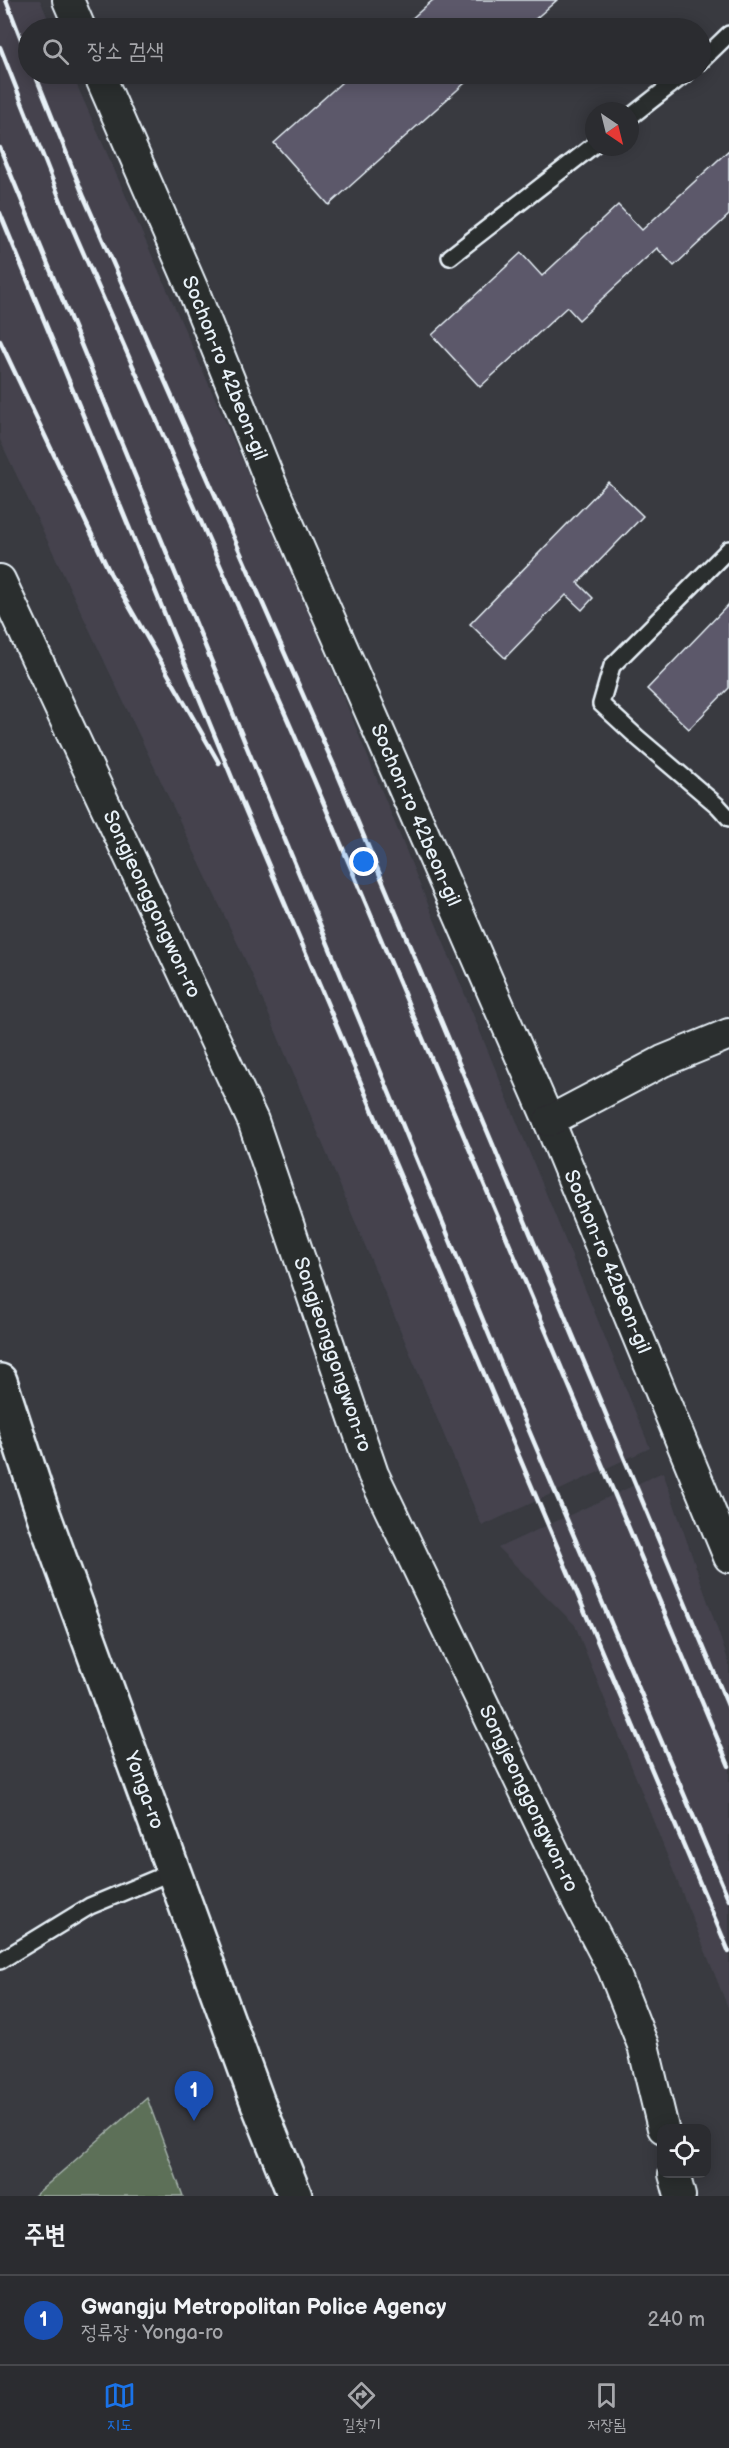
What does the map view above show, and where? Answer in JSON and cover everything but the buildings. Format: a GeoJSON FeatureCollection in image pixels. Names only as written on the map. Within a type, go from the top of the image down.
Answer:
{"type":"FeatureCollection","features":[{"type":"Feature","properties":{"kind":"street"},"geometry":{"type":"LineString","coordinates":[[68,0],[76,18]]}},
{"type":"Feature","properties":{"kind":"street","name":"Sochon-ro 42beon-gil"},"geometry":{"type":"LineString","coordinates":[[103,84],[194,292],[274,491],[549,1121],[729,1557]]}},
{"type":"Feature","properties":{"kind":"street","name":"Songjeonggongwon-ro"},"geometry":{"type":"LineString","coordinates":[[0,580],[253,1121],[373,1474],[577,1900],[613,1969],[643,2045],[662,2124]]}},
{"type":"Feature","properties":{"kind":"street"},"geometry":{"type":"LineString","coordinates":[[549,1121],[663,1061],[729,1034]]}},
{"type":"Feature","properties":{"kind":"street","name":"Yonga-ro"},"geometry":{"type":"LineString","coordinates":[[0,1381],[44,1516],[259,2106],[295,2196]]}},
{"type":"Feature","properties":{"kind":"street"},"geometry":{"type":"LineString","coordinates":[[675,2178],[680,2196]]}},
{"type":"Feature","properties":{"kind":"lane"},"geometry":{"type":"LineString","coordinates":[[711,51],[729,34]]}},
{"type":"Feature","properties":{"kind":"lane"},"geometry":{"type":"LineString","coordinates":[[639,110],[672,84]]}},
{"type":"Feature","properties":{"kind":"lane"},"geometry":{"type":"LineString","coordinates":[[450,257],[585,152]]}},
{"type":"Feature","properties":{"kind":"lane"},"geometry":{"type":"LineString","coordinates":[[729,549],[612,666],[600,704],[729,818]]}},
{"type":"Feature","properties":{"kind":"lane"},"geometry":{"type":"LineString","coordinates":[[0,1961],[90,1906],[174,1871]]}},
{"type":"Feature","properties":{"kind":"shaded area"},"geometry":{"type":"Polygon","coordinates":[[[0,0],[40,0],[48,18],[18,18],[18,84],[76,84],[303,598],[650,1448],[482,1526],[251,972],[0,440],[0,0]]]}},
{"type":"Feature","properties":{"kind":"shaded area"},"geometry":{"type":"Polygon","coordinates":[[[663,1472],[729,1663],[729,2010],[575,1625],[498,1548],[663,1472]]]}},
{"type":"Feature","properties":{"kind":"green space"},"geometry":{"type":"Polygon","coordinates":[[[147,2098],[183,2196],[34,2196],[147,2098]]]}},
{"type":"Feature","properties":{"kind":"railway"},"geometry":{"type":"LineString","coordinates":[[6,0],[18,31]]}},
{"type":"Feature","properties":{"kind":"railway"},"geometry":{"type":"LineString","coordinates":[[0,47],[62,204],[314,780],[729,1766]]}},
{"type":"Feature","properties":{"kind":"railway"},"geometry":{"type":"LineString","coordinates":[[39,84],[84,197],[336,770],[729,1708]]}},
{"type":"Feature","properties":{"kind":"railway"},"geometry":{"type":"LineString","coordinates":[[0,148],[513,1393],[729,1900]]}},
{"type":"Feature","properties":{"kind":"railway"},"geometry":{"type":"LineString","coordinates":[[0,213],[244,807],[729,1952]]}},
{"type":"Feature","properties":{"kind":"railway"},"geometry":{"type":"LineString","coordinates":[[0,341],[110,573],[219,763]]}},
{"type":"Feature","properties":{"kind":"place","name":"Gwangju Metropolitan Police Agency"},"geometry":{"type":"Point","coordinates":[194,2121]}}]}
